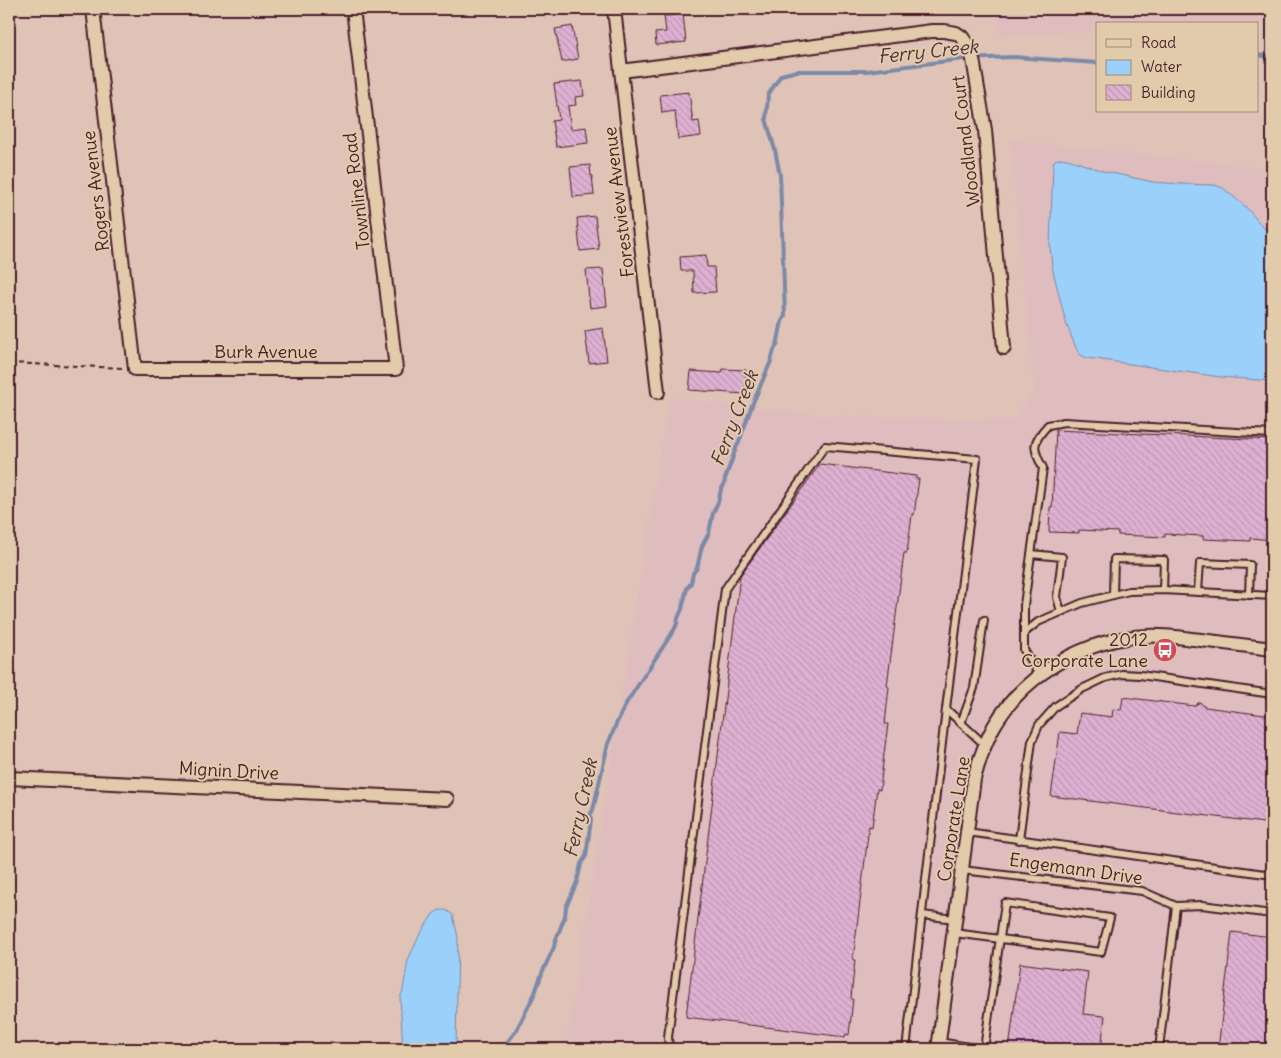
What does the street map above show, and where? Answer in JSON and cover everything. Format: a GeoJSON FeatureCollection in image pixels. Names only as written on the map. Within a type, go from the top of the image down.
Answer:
{"type":"FeatureCollection","features":[{"type":"Feature","properties":{"kind":"street","name":"Rogers Avenue"},"geometry":{"type":"LineString","coordinates":[[93,9],[135,369]]}},
{"type":"Feature","properties":{"kind":"street","name":"Townline Road"},"geometry":{"type":"LineString","coordinates":[[353,9],[396,369]]}},
{"type":"Feature","properties":{"kind":"street","name":"Forestview Avenue"},"geometry":{"type":"LineString","coordinates":[[614,9],[658,392]]}},
{"type":"Feature","properties":{"kind":"street","name":"Woodland Court"},"geometry":{"type":"LineString","coordinates":[[621,71],[932,31],[956,33],[962,37],[970,50],[974,65],[985,130],[1004,348]]}},
{"type":"Feature","properties":{"kind":"street","name":"Burk Avenue"},"geometry":{"type":"LineString","coordinates":[[135,369],[396,369]]}},
{"type":"Feature","properties":{"kind":"street","name":"Corporate Lane"},"geometry":{"type":"LineString","coordinates":[[939,1046],[974,779],[985,745],[1006,710],[1027,686],[1039,676],[1066,658],[1101,644],[1133,637],[1172,636],[1272,649]]}},
{"type":"Feature","properties":{"kind":"street","name":"Mignin Drive"},"geometry":{"type":"LineString","coordinates":[[9,778],[447,799]]}},
{"type":"Feature","properties":{"kind":"lane"},"geometry":{"type":"LineString","coordinates":[[1039,676],[1024,650],[1024,605],[1043,468],[1034,448],[1036,439],[1048,425],[1064,422],[1272,434]]}},
{"type":"Feature","properties":{"kind":"lane"},"geometry":{"type":"LineString","coordinates":[[669,1049],[668,1037],[725,589],[825,446],[977,459],[906,1049]]}},
{"type":"Feature","properties":{"kind":"lane"},"geometry":{"type":"LineString","coordinates":[[1031,554],[1062,557],[1057,597],[1061,612]]}},
{"type":"Feature","properties":{"kind":"lane"},"geometry":{"type":"LineString","coordinates":[[1114,595],[1114,559],[1164,560],[1163,590]]}},
{"type":"Feature","properties":{"kind":"lane"},"geometry":{"type":"LineString","coordinates":[[1198,592],[1200,563],[1250,565],[1249,595]]}},
{"type":"Feature","properties":{"kind":"lane"},"geometry":{"type":"LineString","coordinates":[[1024,633],[1038,622],[1082,602],[1129,592],[1163,590],[1272,596]]}},
{"type":"Feature","properties":{"kind":"lane"},"geometry":{"type":"LineString","coordinates":[[961,723],[974,688],[984,620]]}},
{"type":"Feature","properties":{"kind":"lane"},"geometry":{"type":"LineString","coordinates":[[1019,840],[1032,741],[1039,725],[1056,706],[1082,689],[1105,678],[1122,674],[1272,694]]}},
{"type":"Feature","properties":{"kind":"lane"},"geometry":{"type":"LineString","coordinates":[[946,709],[985,745]]}},
{"type":"Feature","properties":{"kind":"lane"},"geometry":{"type":"LineString","coordinates":[[967,832],[1272,875]]}},
{"type":"Feature","properties":{"kind":"lane","name":"Engemann Drive"},"geometry":{"type":"LineString","coordinates":[[962,870],[1142,891],[1176,906],[1202,905],[1272,914]]}},
{"type":"Feature","properties":{"kind":"lane"},"geometry":{"type":"LineString","coordinates":[[939,1046],[983,1049],[1000,939],[1005,903],[1110,918],[1101,952],[1000,939],[954,933]]}},
{"type":"Feature","properties":{"kind":"lane"},"geometry":{"type":"LineString","coordinates":[[1159,1049],[1176,906]]}},
{"type":"Feature","properties":{"kind":"lane"},"geometry":{"type":"LineString","coordinates":[[922,915],[956,920]]}},
{"type":"Feature","properties":{"kind":"path"},"geometry":{"type":"LineString","coordinates":[[9,363],[135,369]]}},
{"type":"Feature","properties":{"kind":"shaded area"},"geometry":{"type":"Polygon","coordinates":[[[996,9],[1272,9],[1272,25],[1258,25],[1258,22],[1096,22],[1096,31],[999,35],[996,9]]]}},
{"type":"Feature","properties":{"kind":"shaded area"},"geometry":{"type":"Polygon","coordinates":[[[1010,140],[1272,169],[1272,1049],[565,1049],[669,397],[825,416],[1013,420],[1034,391],[1010,140]]]}},
{"type":"Feature","properties":{"kind":"water"},"geometry":{"type":"Polygon","coordinates":[[[1062,158],[1103,171],[1153,182],[1215,185],[1223,188],[1246,207],[1264,228],[1272,231],[1272,381],[1220,377],[1088,358],[1078,352],[1066,323],[1052,267],[1050,246],[1053,164],[1055,160],[1062,158]]]}},
{"type":"Feature","properties":{"kind":"water"},"geometry":{"type":"Polygon","coordinates":[[[439,910],[446,910],[453,915],[458,938],[456,1049],[403,1049],[400,998],[408,960],[419,936],[433,914],[439,910]]]}},
{"type":"Feature","properties":{"kind":"building"},"geometry":{"type":"Polygon","coordinates":[[[683,14],[686,42],[656,45],[655,33],[666,32],[664,16],[683,14]]]}},
{"type":"Feature","properties":{"kind":"building"},"geometry":{"type":"Polygon","coordinates":[[[572,26],[578,59],[562,62],[555,29],[572,26]]]}},
{"type":"Feature","properties":{"kind":"building"},"geometry":{"type":"Polygon","coordinates":[[[582,81],[584,96],[575,97],[576,105],[568,106],[571,129],[586,127],[588,143],[556,147],[552,121],[559,120],[554,84],[582,81]]]}},
{"type":"Feature","properties":{"kind":"building"},"geometry":{"type":"Polygon","coordinates":[[[689,92],[693,122],[699,121],[701,136],[678,139],[675,111],[662,113],[660,95],[689,92]]]}},
{"type":"Feature","properties":{"kind":"building"},"geometry":{"type":"Polygon","coordinates":[[[590,165],[594,195],[573,197],[570,167],[590,165]]]}},
{"type":"Feature","properties":{"kind":"building"},"geometry":{"type":"Polygon","coordinates":[[[595,216],[599,249],[580,251],[577,218],[595,216]]]}},
{"type":"Feature","properties":{"kind":"building"},"geometry":{"type":"Polygon","coordinates":[[[706,255],[707,267],[714,267],[716,292],[694,293],[693,271],[681,271],[680,257],[706,255]]]}},
{"type":"Feature","properties":{"kind":"building"},"geometry":{"type":"Polygon","coordinates":[[[603,269],[607,306],[590,308],[586,270],[603,269]]]}},
{"type":"Feature","properties":{"kind":"building"},"geometry":{"type":"Polygon","coordinates":[[[603,328],[607,361],[589,363],[585,331],[603,328]]]}},
{"type":"Feature","properties":{"kind":"building"},"geometry":{"type":"Polygon","coordinates":[[[723,369],[746,370],[745,394],[689,390],[691,371],[722,373],[723,369]]]}},
{"type":"Feature","properties":{"kind":"building"},"geometry":{"type":"Polygon","coordinates":[[[1056,430],[1272,440],[1272,540],[1250,538],[1250,541],[1203,539],[1203,536],[1165,534],[1165,537],[1118,535],[1118,532],[1079,530],[1079,533],[1049,532],[1056,430]]]}},
{"type":"Feature","properties":{"kind":"building"},"geometry":{"type":"Polygon","coordinates":[[[820,464],[916,476],[916,479],[919,479],[907,553],[904,553],[887,686],[889,687],[885,724],[888,724],[880,790],[877,789],[872,827],[869,826],[853,960],[855,960],[851,998],[853,999],[849,1035],[846,1034],[845,1037],[686,1017],[740,576],[820,464]]]}},
{"type":"Feature","properties":{"kind":"building"},"geometry":{"type":"Polygon","coordinates":[[[1123,697],[1194,706],[1200,702],[1205,707],[1272,716],[1272,824],[1051,796],[1060,732],[1077,734],[1080,713],[1112,717],[1113,709],[1121,710],[1123,697]]]}},
{"type":"Feature","properties":{"kind":"building"},"geometry":{"type":"Polygon","coordinates":[[[1232,932],[1272,937],[1272,1049],[1218,1049],[1232,932]]]}},
{"type":"Feature","properties":{"kind":"building"},"geometry":{"type":"Polygon","coordinates":[[[1020,963],[1088,972],[1083,1014],[1105,1016],[1101,1049],[1009,1049],[1020,963]]]}},
{"type":"Feature","properties":{"kind":"waterway","name":"Ferry Creek"},"geometry":{"type":"LineString","coordinates":[[1258,55],[1272,57]]}},
{"type":"Feature","properties":{"kind":"waterway","name":"Ferry Creek"},"geometry":{"type":"LineString","coordinates":[[502,1049],[516,1031],[535,993],[577,882],[581,864],[586,856],[590,815],[593,810],[608,744],[627,702],[677,624],[687,588],[697,568],[702,546],[709,533],[713,513],[736,448],[777,345],[782,321],[785,316],[780,175],[766,119],[768,95],[781,75],[797,71],[867,71],[964,59],[1013,57],[1096,63]]}},
{"type":"Feature","properties":{"kind":"place","name":"2012 Corporate Lane"},"geometry":{"type":"Point","coordinates":[1165,650]}}]}
